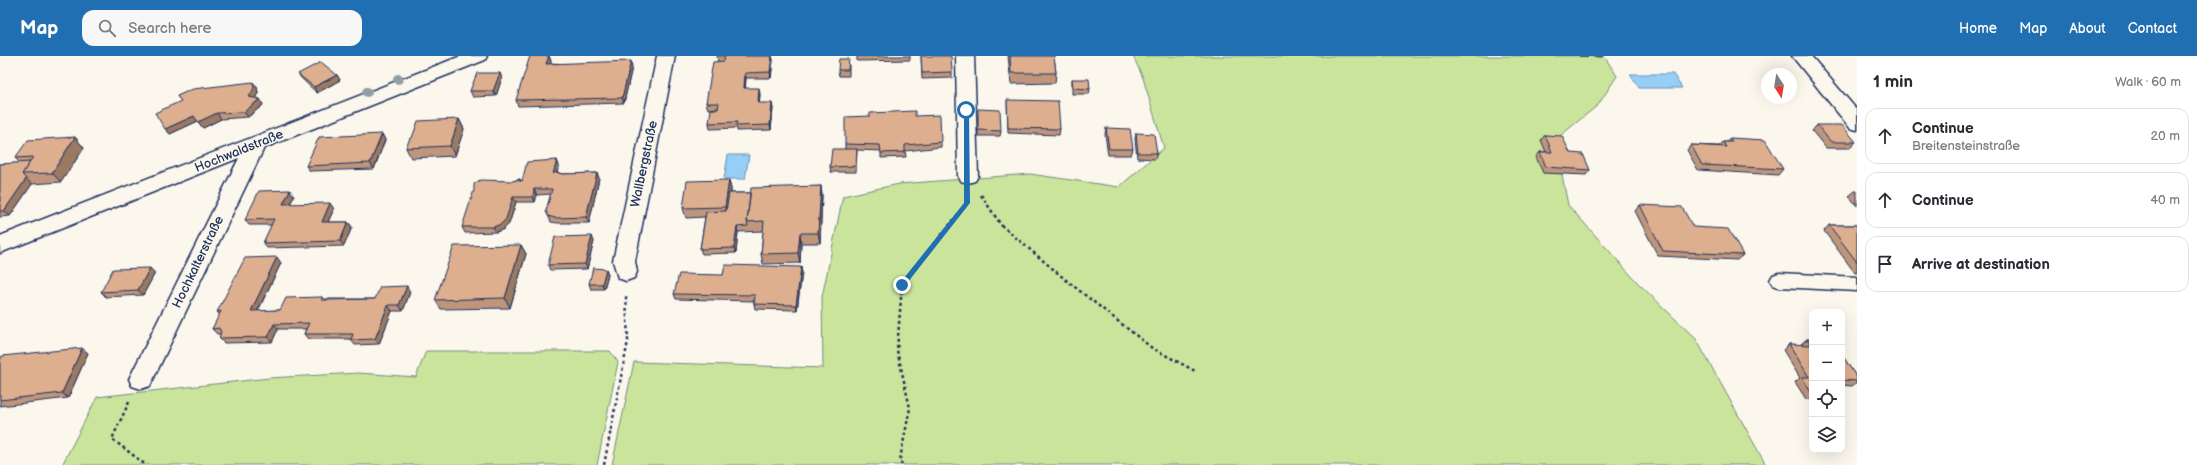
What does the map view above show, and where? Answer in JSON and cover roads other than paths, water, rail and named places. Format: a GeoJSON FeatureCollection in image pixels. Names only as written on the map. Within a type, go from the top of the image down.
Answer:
{"type":"FeatureCollection","features":[{"type":"Feature","properties":{"kind":"street","name":"Hochwaldstraße"},"geometry":{"type":"LineString","coordinates":[[0,245],[478,56]]}},
{"type":"Feature","properties":{"kind":"street","name":"Wallbergstraße"},"geometry":{"type":"LineString","coordinates":[[626,272],[624,261],[666,56]]}},
{"type":"Feature","properties":{"kind":"street"},"geometry":{"type":"LineString","coordinates":[[965,56],[968,176]]}},
{"type":"Feature","properties":{"kind":"street"},"geometry":{"type":"LineString","coordinates":[[1802,56],[1857,123]]}},
{"type":"Feature","properties":{"kind":"street"},"geometry":{"type":"LineString","coordinates":[[1835,96],[1857,97]]}},
{"type":"Feature","properties":{"kind":"street","name":"Hochkalterstraße"},"geometry":{"type":"LineString","coordinates":[[140,379],[256,144]]}},
{"type":"Feature","properties":{"kind":"lane"},"geometry":{"type":"LineString","coordinates":[[1779,280],[1857,284]]}},
{"type":"Feature","properties":{"kind":"water"},"geometry":{"type":"Polygon","coordinates":[[[1630,74],[1673,74],[1682,88],[1639,88],[1630,74]]]}},
{"type":"Feature","properties":{"kind":"water"},"geometry":{"type":"Polygon","coordinates":[[[728,155],[749,155],[745,179],[724,179],[728,155]]]}}]}
